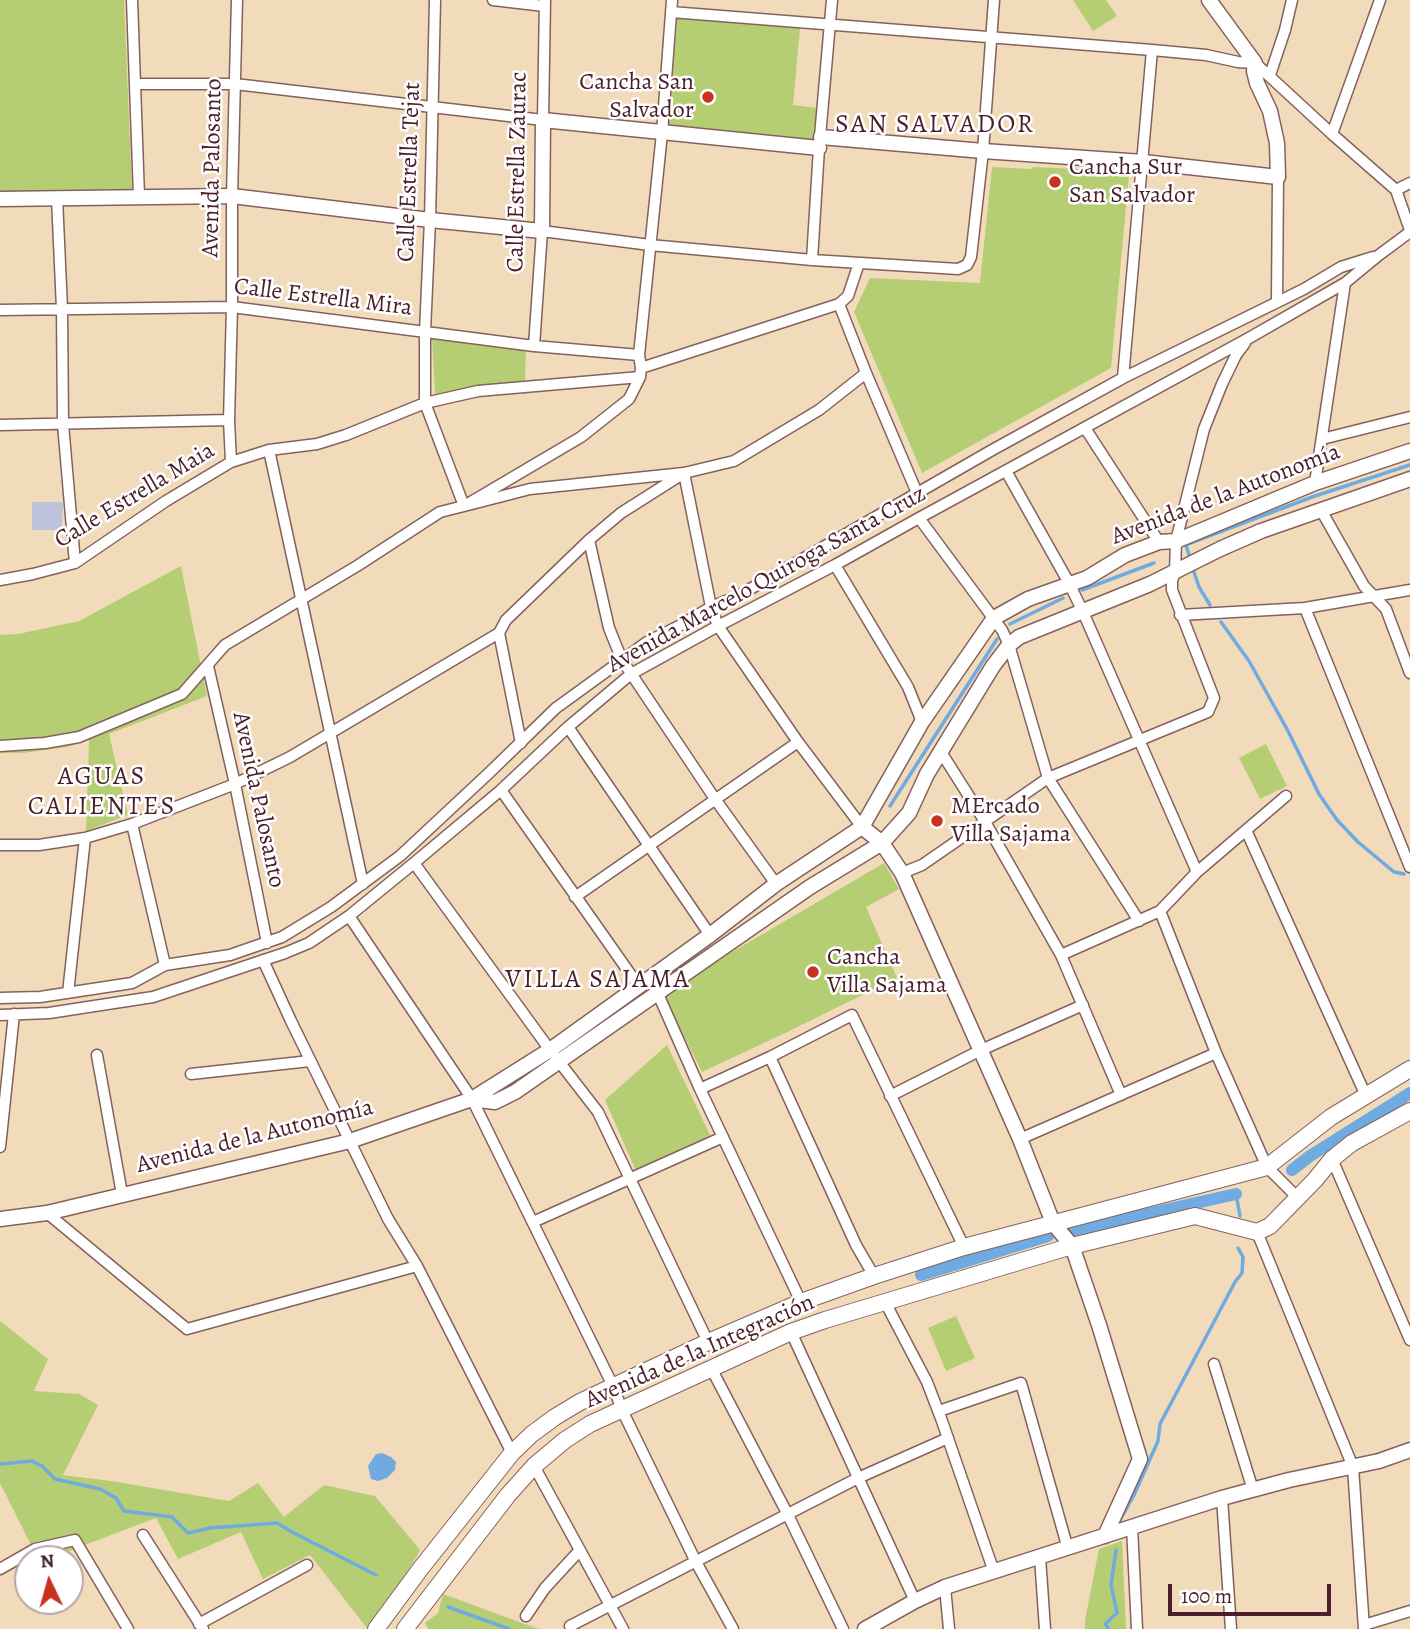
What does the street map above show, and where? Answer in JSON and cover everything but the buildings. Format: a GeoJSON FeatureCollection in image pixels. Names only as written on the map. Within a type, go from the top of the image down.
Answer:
{"type":"FeatureCollection","features":[{"type":"Feature","properties":{"kind":"main road"},"geometry":{"type":"LineString","coordinates":[[1053,1223],[1267,1167],[1331,1117],[1410,1069]]}},
{"type":"Feature","properties":{"kind":"main road"},"geometry":{"type":"LineString","coordinates":[[1257,1232],[1270,1226],[1332,1159],[1352,1143],[1410,1111]]}},
{"type":"Feature","properties":{"kind":"main road","name":"Avenida de la Integración"},"geometry":{"type":"LineString","coordinates":[[412,1625],[426,1600],[508,1495],[534,1466],[565,1440],[590,1424],[791,1332],[1072,1246],[1195,1216],[1257,1232]]}},
{"type":"Feature","properties":{"kind":"main road","name":"Avenida de la Integración"},"geometry":{"type":"LineString","coordinates":[[376,1629],[512,1453],[555,1417],[580,1402],[801,1302],[964,1247],[1053,1223]]}},
{"type":"Feature","properties":{"kind":"main road"},"geometry":{"type":"LineString","coordinates":[[407,1590],[426,1600]]}},
{"type":"Feature","properties":{"kind":"street"},"geometry":{"type":"LineString","coordinates":[[132,0],[139,197]]}},
{"type":"Feature","properties":{"kind":"street","name":"Avenida Palosanto"},"geometry":{"type":"LineString","coordinates":[[231,462],[229,420],[237,0]]}},
{"type":"Feature","properties":{"kind":"street","name":"Calle Estrella Tejat"},"geometry":{"type":"LineString","coordinates":[[435,0],[425,403],[464,506]]}},
{"type":"Feature","properties":{"kind":"street"},"geometry":{"type":"LineString","coordinates":[[493,0],[544,3]]}},
{"type":"Feature","properties":{"kind":"street"},"geometry":{"type":"LineString","coordinates":[[464,506],[581,437],[629,400],[640,372],[639,355],[662,132],[672,0]]}},
{"type":"Feature","properties":{"kind":"street"},"geometry":{"type":"LineString","coordinates":[[813,260],[832,0]]}},
{"type":"Feature","properties":{"kind":"street"},"geometry":{"type":"LineString","coordinates":[[0,199],[232,196],[650,245],[813,260],[958,268],[967,265],[971,257],[983,151],[994,0]]}},
{"type":"Feature","properties":{"kind":"street"},"geometry":{"type":"LineString","coordinates":[[1209,0],[1255,63],[1396,190],[1410,231]]}},
{"type":"Feature","properties":{"kind":"street"},"geometry":{"type":"LineString","coordinates":[[1270,75],[1292,0]]}},
{"type":"Feature","properties":{"kind":"street"},"geometry":{"type":"LineString","coordinates":[[1332,134],[1380,0]]}},
{"type":"Feature","properties":{"kind":"street","name":"Calle Estrella Zaurac"},"geometry":{"type":"LineString","coordinates":[[534,346],[542,231],[544,3]]}},
{"type":"Feature","properties":{"kind":"street"},"geometry":{"type":"LineString","coordinates":[[671,12],[1152,50],[1255,63]]}},
{"type":"Feature","properties":{"kind":"street"},"geometry":{"type":"LineString","coordinates":[[1123,378],[1152,50]]}},
{"type":"Feature","properties":{"kind":"street"},"geometry":{"type":"LineString","coordinates":[[1255,63],[1257,83],[1270,111],[1277,143],[1277,302]]}},
{"type":"Feature","properties":{"kind":"street"},"geometry":{"type":"LineString","coordinates":[[135,85],[235,84],[662,132],[983,151],[1279,177]]}},
{"type":"Feature","properties":{"kind":"street"},"geometry":{"type":"LineString","coordinates":[[1396,190],[1410,183]]}},
{"type":"Feature","properties":{"kind":"street"},"geometry":{"type":"LineString","coordinates":[[57,198],[63,424],[75,563]]}},
{"type":"Feature","properties":{"kind":"street","name":"Avenida Marcelo Quiroga Santa Cruz"},"geometry":{"type":"LineString","coordinates":[[0,1015],[49,1013],[153,997],[309,943],[349,916],[415,863],[631,674],[1249,338],[1345,283],[1410,231]]}},
{"type":"Feature","properties":{"kind":"street","name":"Avenida Marcelo Quiroga Santa Cruz"},"geometry":{"type":"LineString","coordinates":[[0,998],[40,997],[132,983],[165,965],[230,955],[282,937],[322,913],[400,856],[556,708],[647,642],[711,607],[738,596],[1123,378],[1304,289],[1341,267],[1379,255]]}},
{"type":"Feature","properties":{"kind":"street"},"geometry":{"type":"LineString","coordinates":[[859,262],[848,296],[839,304],[917,493]]}},
{"type":"Feature","properties":{"kind":"street"},"geometry":{"type":"LineString","coordinates":[[1315,483],[1345,283]]}},
{"type":"Feature","properties":{"kind":"street","name":"Calle Estrella Maia"},"geometry":{"type":"LineString","coordinates":[[0,580],[75,563],[166,501],[231,462],[269,450],[317,444],[425,403],[478,391],[534,387],[640,372],[839,304]]}},
{"type":"Feature","properties":{"kind":"street","name":"Calle Estrella Mira"},"geometry":{"type":"LineString","coordinates":[[0,310],[232,307],[534,346],[639,355]]}},
{"type":"Feature","properties":{"kind":"street"},"geometry":{"type":"LineString","coordinates":[[902,873],[922,865],[1048,778],[1208,712],[1214,698],[1172,590],[1176,541],[1204,429],[1236,355],[1249,338]]}},
{"type":"Feature","properties":{"kind":"street"},"geometry":{"type":"LineString","coordinates":[[0,746],[45,743],[79,737],[182,694],[225,645],[357,566],[440,512],[530,489],[684,473],[734,461],[819,410],[866,373]]}},
{"type":"Feature","properties":{"kind":"street"},"geometry":{"type":"LineString","coordinates":[[1322,439],[1410,417]]}},
{"type":"Feature","properties":{"kind":"street"},"geometry":{"type":"LineString","coordinates":[[0,425],[229,420]]}},
{"type":"Feature","properties":{"kind":"street"},"geometry":{"type":"LineString","coordinates":[[1085,428],[1159,542]]}},
{"type":"Feature","properties":{"kind":"street"},"geometry":{"type":"LineString","coordinates":[[269,450],[363,884]]}},
{"type":"Feature","properties":{"kind":"street","name":"Avenida de la Autonomía"},"geometry":{"type":"LineString","coordinates":[[555,1055],[638,985],[710,935],[776,884],[862,827],[922,722],[994,618],[1028,599],[1087,578],[1125,555],[1159,542],[1176,541],[1315,483],[1410,451]]}},
{"type":"Feature","properties":{"kind":"street"},"geometry":{"type":"LineString","coordinates":[[1006,471],[1083,612],[1197,872]]}},
{"type":"Feature","properties":{"kind":"street"},"geometry":{"type":"LineString","coordinates":[[0,845],[39,845],[85,838],[132,824],[235,784],[290,757],[499,633],[506,620],[589,540],[621,513],[684,473]]}},
{"type":"Feature","properties":{"kind":"street"},"geometry":{"type":"LineString","coordinates":[[684,473],[711,607],[718,626],[798,742],[862,827],[881,843],[902,873],[1020,1139],[1053,1223],[1072,1246],[1140,1459],[1105,1536]]}},
{"type":"Feature","properties":{"kind":"street","name":"Avenida de la Autonomía"},"geometry":{"type":"LineString","coordinates":[[0,1219],[47,1213],[349,1141],[472,1099],[555,1055],[658,994],[810,887],[881,843],[909,813],[927,774],[993,666],[1009,645],[1019,637],[1150,584],[1261,531],[1410,479]]}},
{"type":"Feature","properties":{"kind":"street"},"geometry":{"type":"LineString","coordinates":[[1321,510],[1364,586],[1386,609],[1410,673]]}},
{"type":"Feature","properties":{"kind":"street"},"geometry":{"type":"LineString","coordinates":[[919,517],[1002,630],[1009,645],[1048,778],[1139,920]]}},
{"type":"Feature","properties":{"kind":"street"},"geometry":{"type":"LineString","coordinates":[[589,540],[609,628],[622,660],[715,799],[776,884]]}},
{"type":"Feature","properties":{"kind":"street"},"geometry":{"type":"LineString","coordinates":[[835,565],[908,687],[922,722]]}},
{"type":"Feature","properties":{"kind":"street"},"geometry":{"type":"LineString","coordinates":[[1180,615],[1305,608],[1410,590]]}},
{"type":"Feature","properties":{"kind":"street"},"geometry":{"type":"LineString","coordinates":[[1305,608],[1407,853],[1410,867]]}},
{"type":"Feature","properties":{"kind":"street"},"geometry":{"type":"LineString","coordinates":[[499,633],[520,743]]}},
{"type":"Feature","properties":{"kind":"street","name":"Avenida Palosanto"},"geometry":{"type":"LineString","coordinates":[[208,666],[267,943]]}},
{"type":"Feature","properties":{"kind":"street"},"geometry":{"type":"LineString","coordinates":[[568,727],[710,935]]}},
{"type":"Feature","properties":{"kind":"street"},"geometry":{"type":"LineString","coordinates":[[575,897],[798,742]]}},
{"type":"Feature","properties":{"kind":"street"},"geometry":{"type":"LineString","coordinates":[[940,752],[984,820],[1061,955],[1121,1095]]}},
{"type":"Feature","properties":{"kind":"street"},"geometry":{"type":"LineString","coordinates":[[501,790],[638,985]]}},
{"type":"Feature","properties":{"kind":"street"},"geometry":{"type":"LineString","coordinates":[[1061,955],[1160,911],[1197,872],[1286,796]]}},
{"type":"Feature","properties":{"kind":"street"},"geometry":{"type":"LineString","coordinates":[[132,824],[165,965]]}},
{"type":"Feature","properties":{"kind":"street"},"geometry":{"type":"LineString","coordinates":[[1246,830],[1366,1096]]}},
{"type":"Feature","properties":{"kind":"street"},"geometry":{"type":"LineString","coordinates":[[68,993],[85,838]]}},
{"type":"Feature","properties":{"kind":"street"},"geometry":{"type":"LineString","coordinates":[[415,863],[598,1112],[708,1342]]}},
{"type":"Feature","properties":{"kind":"street"},"geometry":{"type":"LineString","coordinates":[[1160,911],[1216,1053],[1267,1167],[1298,1198]]}},
{"type":"Feature","properties":{"kind":"street"},"geometry":{"type":"LineString","coordinates":[[349,916],[472,1099],[696,1562],[733,1629]]}},
{"type":"Feature","properties":{"kind":"street"},"geometry":{"type":"LineString","coordinates":[[263,960],[388,1219],[416,1266],[512,1453]]}},
{"type":"Feature","properties":{"kind":"street"},"geometry":{"type":"LineString","coordinates":[[658,994],[801,1302]]}},
{"type":"Feature","properties":{"kind":"street"},"geometry":{"type":"LineString","coordinates":[[890,1096],[981,1050],[1083,1005]]}},
{"type":"Feature","properties":{"kind":"street"},"geometry":{"type":"LineString","coordinates":[[0,1147],[14,1014]]}},
{"type":"Feature","properties":{"kind":"street"},"geometry":{"type":"LineString","coordinates":[[700,1089],[852,1015],[964,1247]]}},
{"type":"Feature","properties":{"kind":"street"},"geometry":{"type":"LineString","coordinates":[[1020,1139],[1216,1053]]}},
{"type":"Feature","properties":{"kind":"street"},"geometry":{"type":"LineString","coordinates":[[97,1055],[122,1194]]}},
{"type":"Feature","properties":{"kind":"street"},"geometry":{"type":"LineString","coordinates":[[770,1057],[856,1245],[874,1276]]}},
{"type":"Feature","properties":{"kind":"street"},"geometry":{"type":"LineString","coordinates":[[191,1074],[310,1060]]}},
{"type":"Feature","properties":{"kind":"street"},"geometry":{"type":"LineString","coordinates":[[533,1222],[723,1137]]}},
{"type":"Feature","properties":{"kind":"street"},"geometry":{"type":"LineString","coordinates":[[1332,1159],[1410,1340]]}},
{"type":"Feature","properties":{"kind":"street"},"geometry":{"type":"LineString","coordinates":[[47,1213],[187,1329],[416,1266]]}},
{"type":"Feature","properties":{"kind":"street"},"geometry":{"type":"LineString","coordinates":[[1257,1232],[1353,1467],[1364,1627],[1410,1611]]}},
{"type":"Feature","properties":{"kind":"street"},"geometry":{"type":"LineString","coordinates":[[885,1302],[927,1382],[939,1411],[994,1572]]}},
{"type":"Feature","properties":{"kind":"street"},"geometry":{"type":"LineString","coordinates":[[791,1332],[915,1601]]}},
{"type":"Feature","properties":{"kind":"street"},"geometry":{"type":"LineString","coordinates":[[1214,1364],[1253,1490]]}},
{"type":"Feature","properties":{"kind":"street"},"geometry":{"type":"LineString","coordinates":[[711,1368],[787,1513],[843,1629]]}},
{"type":"Feature","properties":{"kind":"street"},"geometry":{"type":"LineString","coordinates":[[939,1411],[1021,1383],[1068,1549]]}},
{"type":"Feature","properties":{"kind":"street"},"geometry":{"type":"LineString","coordinates":[[570,1626],[787,1513],[948,1438]]}},
{"type":"Feature","properties":{"kind":"street"},"geometry":{"type":"LineString","coordinates":[[864,1629],[945,1587],[1222,1498],[1289,1480],[1379,1461],[1410,1450]]}},
{"type":"Feature","properties":{"kind":"street"},"geometry":{"type":"LineString","coordinates":[[534,1466],[623,1629]]}},
{"type":"Feature","properties":{"kind":"street"},"geometry":{"type":"LineString","coordinates":[[1222,1498],[1231,1629]]}},
{"type":"Feature","properties":{"kind":"street"},"geometry":{"type":"LineString","coordinates":[[1132,1527],[1138,1629]]}},
{"type":"Feature","properties":{"kind":"street"},"geometry":{"type":"LineString","coordinates":[[143,1535],[201,1626],[307,1565]]}},
{"type":"Feature","properties":{"kind":"street"},"geometry":{"type":"LineString","coordinates":[[0,1569],[36,1549],[75,1540],[128,1629]]}},
{"type":"Feature","properties":{"kind":"street"},"geometry":{"type":"LineString","coordinates":[[526,1616],[545,1588],[580,1550]]}},
{"type":"Feature","properties":{"kind":"street"},"geometry":{"type":"LineString","coordinates":[[1040,1558],[1045,1629]]}},
{"type":"Feature","properties":{"kind":"street"},"geometry":{"type":"LineString","coordinates":[[945,1587],[948,1629]]}},
{"type":"Feature","properties":{"kind":"shaded area"},"geometry":{"type":"Polygon","coordinates":[[[32,502],[63,502],[62,530],[32,530],[32,502]]]}},
{"type":"Feature","properties":{"kind":"green space"},"geometry":{"type":"Polygon","coordinates":[[[0,0],[124,0],[132,190],[0,191],[0,0]]]}},
{"type":"Feature","properties":{"kind":"green space"},"geometry":{"type":"Polygon","coordinates":[[[1073,0],[1106,0],[1117,16],[1093,31],[1073,0]]]}},
{"type":"Feature","properties":{"kind":"green space"},"geometry":{"type":"Polygon","coordinates":[[[677,18],[800,28],[793,105],[817,108],[814,140],[668,128],[677,18]]]}},
{"type":"Feature","properties":{"kind":"green space"},"geometry":{"type":"Polygon","coordinates":[[[992,167],[1078,169],[1079,172],[1129,175],[1111,368],[922,473],[854,312],[870,278],[980,283],[992,167]]]}},
{"type":"Feature","properties":{"kind":"green space"},"geometry":{"type":"Polygon","coordinates":[[[432,338],[526,349],[525,381],[482,385],[435,394],[432,338]]]}},
{"type":"Feature","properties":{"kind":"green space"},"geometry":{"type":"Polygon","coordinates":[[[181,566],[207,696],[109,734],[128,815],[86,831],[89,740],[67,747],[0,753],[0,635],[18,634],[79,621],[181,566]]]}},
{"type":"Feature","properties":{"kind":"green space"},"geometry":{"type":"Polygon","coordinates":[[[1266,744],[1287,786],[1260,799],[1239,758],[1266,744]]]}},
{"type":"Feature","properties":{"kind":"green space"},"geometry":{"type":"Polygon","coordinates":[[[884,863],[899,889],[866,907],[897,978],[702,1072],[662,993],[884,863]]]}},
{"type":"Feature","properties":{"kind":"green space"},"geometry":{"type":"Polygon","coordinates":[[[667,1045],[711,1137],[636,1171],[605,1100],[667,1045]]]}},
{"type":"Feature","properties":{"kind":"green space"},"geometry":{"type":"Polygon","coordinates":[[[956,1316],[975,1358],[946,1371],[928,1328],[956,1316]]]}},
{"type":"Feature","properties":{"kind":"green space"},"geometry":{"type":"Polygon","coordinates":[[[0,1321],[48,1359],[34,1391],[79,1394],[98,1405],[63,1475],[229,1501],[258,1483],[284,1517],[324,1485],[375,1496],[420,1550],[367,1628],[310,1555],[263,1579],[241,1532],[178,1559],[156,1518],[84,1545],[31,1545],[0,1483],[0,1321]]]}},
{"type":"Feature","properties":{"kind":"green space"},"geometry":{"type":"Polygon","coordinates":[[[1122,1541],[1126,1629],[1085,1629],[1099,1549],[1122,1541]]]}},
{"type":"Feature","properties":{"kind":"green space"},"geometry":{"type":"Polygon","coordinates":[[[443,1594],[543,1629],[428,1629],[425,1623],[438,1613],[443,1594]]]}},
{"type":"Feature","properties":{"kind":"water"},"geometry":{"type":"Polygon","coordinates":[[[382,1453],[396,1462],[395,1470],[387,1478],[378,1481],[371,1479],[368,1466],[376,1454],[382,1453]]]}},
{"type":"Feature","properties":{"kind":"waterway"},"geometry":{"type":"LineString","coordinates":[[1185,545],[1312,497],[1410,465]]}},
{"type":"Feature","properties":{"kind":"waterway"},"geometry":{"type":"LineString","coordinates":[[1186,545],[1189,555]]}},
{"type":"Feature","properties":{"kind":"waterway"},"geometry":{"type":"LineString","coordinates":[[1082,590],[1154,563]]}},
{"type":"Feature","properties":{"kind":"waterway"},"geometry":{"type":"LineString","coordinates":[[1194,572],[1210,605]]}},
{"type":"Feature","properties":{"kind":"waterway"},"geometry":{"type":"LineString","coordinates":[[1010,624],[1063,598]]}},
{"type":"Feature","properties":{"kind":"waterway"},"geometry":{"type":"LineString","coordinates":[[1221,622],[1249,661],[1319,794],[1337,820],[1394,872],[1404,874]]}},
{"type":"Feature","properties":{"kind":"waterway"},"geometry":{"type":"LineString","coordinates":[[890,806],[997,639]]}},
{"type":"Feature","properties":{"kind":"waterway"},"geometry":{"type":"LineString","coordinates":[[1292,1170],[1410,1093]]}},
{"type":"Feature","properties":{"kind":"waterway"},"geometry":{"type":"LineString","coordinates":[[1236,1194],[1240,1216]]}},
{"type":"Feature","properties":{"kind":"waterway"},"geometry":{"type":"LineString","coordinates":[[1062,1233],[1236,1194]]}},
{"type":"Feature","properties":{"kind":"waterway"},"geometry":{"type":"LineString","coordinates":[[921,1275],[1048,1236]]}},
{"type":"Feature","properties":{"kind":"waterway"},"geometry":{"type":"LineString","coordinates":[[1120,1520],[1158,1441],[1160,1424],[1242,1273],[1243,1257],[1238,1248]]}},
{"type":"Feature","properties":{"kind":"waterway"},"geometry":{"type":"LineString","coordinates":[[0,1464],[32,1461],[42,1466],[55,1479],[100,1489],[116,1498],[124,1511],[172,1517],[188,1533],[210,1528],[277,1523],[376,1575]]}},
{"type":"Feature","properties":{"kind":"waterway"},"geometry":{"type":"LineString","coordinates":[[1109,1629],[1105,1624],[1117,1613],[1111,1585],[1116,1550]]}},
{"type":"Feature","properties":{"kind":"waterway"},"geometry":{"type":"LineString","coordinates":[[448,1607],[509,1629]]}},
{"type":"Feature","properties":{"kind":"place","name":"Cancha San Salvador"},"geometry":{"type":"Point","coordinates":[708,97]}},
{"type":"Feature","properties":{"kind":"place","name":"Cancha Sur San Salvador"},"geometry":{"type":"Point","coordinates":[1055,182]}},
{"type":"Feature","properties":{"kind":"place","name":"MErcado Villa Sajama"},"geometry":{"type":"Point","coordinates":[937,821]}},
{"type":"Feature","properties":{"kind":"place","name":"Cancha Villa Sajama"},"geometry":{"type":"Point","coordinates":[813,972]}},
{"type":"Feature","properties":{"kind":"district","name":"SAN SALVADOR"},"geometry":{"type":"Point","coordinates":[935,126]}},
{"type":"Feature","properties":{"kind":"district","name":"AGUAS CALIENTES"},"geometry":{"type":"Point","coordinates":[102,793]}},
{"type":"Feature","properties":{"kind":"district","name":"VILLA SAJAMA"},"geometry":{"type":"Point","coordinates":[598,981]}}]}
